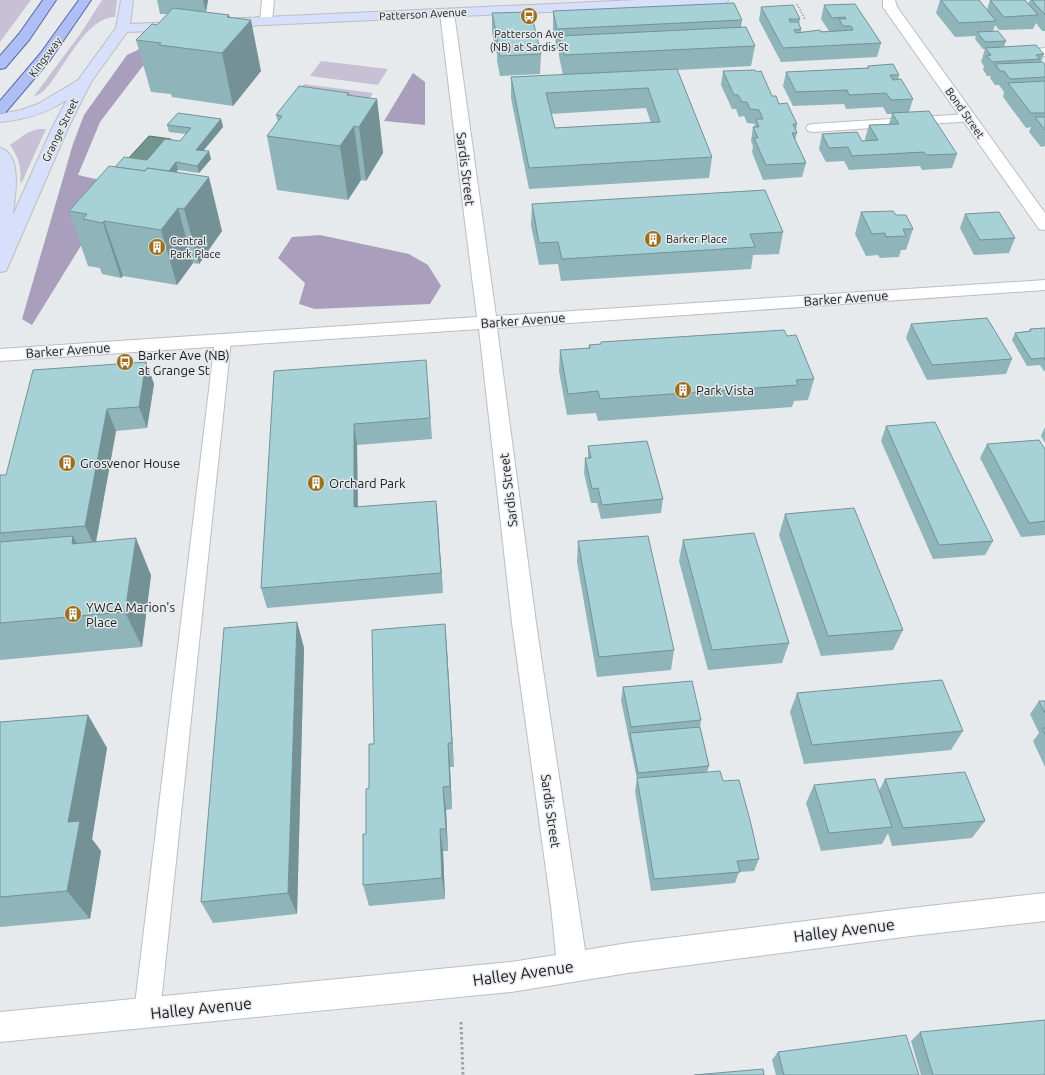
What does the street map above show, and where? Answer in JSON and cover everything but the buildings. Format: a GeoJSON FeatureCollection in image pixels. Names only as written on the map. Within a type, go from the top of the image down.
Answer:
{"type":"FeatureCollection","features":[{"type":"Feature","properties":{"kind":"main road"},"geometry":{"type":"LineString","coordinates":[[0,65],[24,36],[50,0]]}},
{"type":"Feature","properties":{"kind":"main road","name":"Kingsway"},"geometry":{"type":"LineString","coordinates":[[0,110],[24,83],[59,39],[86,0]]}},
{"type":"Feature","properties":{"kind":"street","name":"Grange Street"},"geometry":{"type":"LineString","coordinates":[[0,267],[60,126],[84,82],[123,28],[127,0]]}},
{"type":"Feature","properties":{"kind":"street","name":"Patterson Avenue"},"geometry":{"type":"LineString","coordinates":[[206,24],[722,0]]}},
{"type":"Feature","properties":{"kind":"street","name":"Bond Street"},"geometry":{"type":"LineString","coordinates":[[889,0],[890,7],[1045,225]]}},
{"type":"Feature","properties":{"kind":"street","name":"Sardis Street"},"geometry":{"type":"LineString","coordinates":[[447,13],[524,623],[565,906],[572,967]]}},
{"type":"Feature","properties":{"kind":"street"},"geometry":{"type":"LineString","coordinates":[[123,28],[191,25]]}},
{"type":"Feature","properties":{"kind":"street"},"geometry":{"type":"LineString","coordinates":[[0,118],[29,114],[40,110],[54,103],[84,82]]}},
{"type":"Feature","properties":{"kind":"street"},"geometry":{"type":"LineString","coordinates":[[0,153],[6,159],[8,188],[4,215],[9,243]]}},
{"type":"Feature","properties":{"kind":"street","name":"Barker Avenue"},"geometry":{"type":"LineString","coordinates":[[0,355],[1045,285]]}},
{"type":"Feature","properties":{"kind":"street","name":"Halley Avenue"},"geometry":{"type":"LineString","coordinates":[[0,1027],[511,977],[572,967],[911,922],[1045,907]]}},
{"type":"Feature","properties":{"kind":"lane"},"geometry":{"type":"LineString","coordinates":[[266,21],[268,0]]}},
{"type":"Feature","properties":{"kind":"lane"},"geometry":{"type":"LineString","coordinates":[[813,128],[968,118]]}},
{"type":"Feature","properties":{"kind":"lane"},"geometry":{"type":"LineString","coordinates":[[147,1013],[223,340]]}},
{"type":"Feature","properties":{"kind":"path"},"geometry":{"type":"LineString","coordinates":[[797,4],[805,20]]}},
{"type":"Feature","properties":{"kind":"path"},"geometry":{"type":"LineString","coordinates":[[461,1022],[464,1075]]}},
{"type":"Feature","properties":{"kind":"shaded area"},"geometry":{"type":"Polygon","coordinates":[[[0,0],[31,0],[0,42],[0,0]]]}},
{"type":"Feature","properties":{"kind":"shaded area"},"geometry":{"type":"Polygon","coordinates":[[[102,0],[117,0],[115,17],[102,20],[90,29],[79,42],[50,84],[42,93],[34,96],[81,33],[102,0]]]}},
{"type":"Feature","properties":{"kind":"shaded area"},"geometry":{"type":"Polygon","coordinates":[[[146,46],[161,51],[142,67],[100,122],[78,175],[100,180],[90,231],[32,325],[22,319],[73,144],[84,115],[127,55],[146,46]]]}},
{"type":"Feature","properties":{"kind":"shaded area"},"geometry":{"type":"Polygon","coordinates":[[[321,61],[388,69],[378,85],[310,76],[321,61]]]}},
{"type":"Feature","properties":{"kind":"shaded area"},"geometry":{"type":"Polygon","coordinates":[[[413,73],[425,82],[425,125],[384,121],[413,73]]]}},
{"type":"Feature","properties":{"kind":"shaded area"},"geometry":{"type":"Polygon","coordinates":[[[304,84],[373,93],[362,110],[292,101],[304,84]]]}},
{"type":"Feature","properties":{"kind":"shaded area"},"geometry":{"type":"Polygon","coordinates":[[[38,129],[46,129],[22,182],[20,182],[19,162],[10,145],[27,133],[38,129]]]}},
{"type":"Feature","properties":{"kind":"shaded area"},"geometry":{"type":"Polygon","coordinates":[[[149,136],[171,139],[152,161],[126,161],[149,136]]]}},
{"type":"Feature","properties":{"kind":"shaded area"},"geometry":{"type":"Polygon","coordinates":[[[320,235],[409,254],[428,265],[441,286],[430,304],[315,309],[299,304],[305,283],[278,258],[292,237],[320,235]]]}},
{"type":"Feature","properties":{"kind":"place","name":"Patterson Ave (NB) at Sardis St"},"geometry":{"type":"Point","coordinates":[529,16]}},
{"type":"Feature","properties":{"kind":"place","name":"Barker Place"},"geometry":{"type":"Point","coordinates":[653,239]}},
{"type":"Feature","properties":{"kind":"place","name":"Central Park Place"},"geometry":{"type":"Point","coordinates":[157,247]}},
{"type":"Feature","properties":{"kind":"place","name":"Barker Ave (NB) at Grange St"},"geometry":{"type":"Point","coordinates":[125,362]}},
{"type":"Feature","properties":{"kind":"place","name":"Park Vista"},"geometry":{"type":"Point","coordinates":[683,390]}},
{"type":"Feature","properties":{"kind":"place","name":"Grosvenor House"},"geometry":{"type":"Point","coordinates":[67,463]}},
{"type":"Feature","properties":{"kind":"place","name":"Orchard Park"},"geometry":{"type":"Point","coordinates":[316,483]}},
{"type":"Feature","properties":{"kind":"place","name":"YWCA Marion's Place"},"geometry":{"type":"Point","coordinates":[73,614]}}]}
